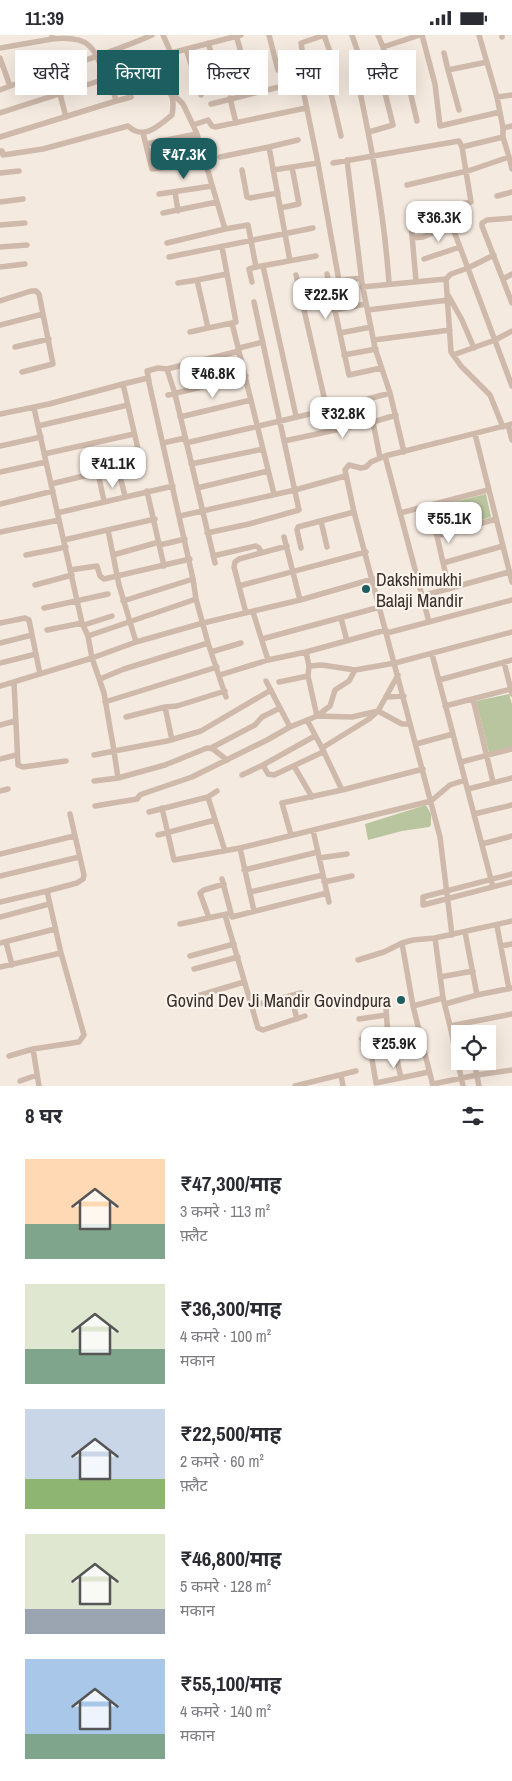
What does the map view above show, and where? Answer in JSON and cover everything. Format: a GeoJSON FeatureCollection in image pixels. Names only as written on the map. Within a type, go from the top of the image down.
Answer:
{"type":"FeatureCollection","features":[{"type":"Feature","properties":{"kind":"street"},"geometry":{"type":"LineString","coordinates":[[0,46],[64,35],[83,37],[90,41],[97,54]]}},
{"type":"Feature","properties":{"kind":"street"},"geometry":{"type":"LineString","coordinates":[[117,50],[152,35]]}},
{"type":"Feature","properties":{"kind":"street"},"geometry":{"type":"LineString","coordinates":[[163,35],[170,50]]}},
{"type":"Feature","properties":{"kind":"street"},"geometry":{"type":"LineString","coordinates":[[179,51],[238,35],[242,50]]}},
{"type":"Feature","properties":{"kind":"street"},"geometry":{"type":"LineString","coordinates":[[268,35],[278,71]]}},
{"type":"Feature","properties":{"kind":"street"},"geometry":{"type":"LineString","coordinates":[[339,281],[318,163],[300,78],[301,71],[305,67],[301,43],[325,35],[334,63],[333,67],[326,71],[341,136]]}},
{"type":"Feature","properties":{"kind":"street"},"geometry":{"type":"LineString","coordinates":[[352,35],[357,50]]}},
{"type":"Feature","properties":{"kind":"street"},"geometry":{"type":"LineString","coordinates":[[378,35],[384,50]]}},
{"type":"Feature","properties":{"kind":"street"},"geometry":{"type":"LineString","coordinates":[[383,47],[421,35],[435,84],[440,126],[500,112]]}},
{"type":"Feature","properties":{"kind":"street"},"geometry":{"type":"LineString","coordinates":[[479,35],[497,97],[503,137],[509,152],[512,169]]}},
{"type":"Feature","properties":{"kind":"street"},"geometry":{"type":"LineString","coordinates":[[208,43],[210,50]]}},
{"type":"Feature","properties":{"kind":"street"},"geometry":{"type":"LineString","coordinates":[[186,49],[189,58]]}},
{"type":"Feature","properties":{"kind":"street"},"geometry":{"type":"LineString","coordinates":[[444,53],[459,110]]}},
{"type":"Feature","properties":{"kind":"street"},"geometry":{"type":"LineString","coordinates":[[0,90],[97,56]]}},
{"type":"Feature","properties":{"kind":"street"},"geometry":{"type":"LineString","coordinates":[[0,58],[10,86]]}},
{"type":"Feature","properties":{"kind":"street"},"geometry":{"type":"LineString","coordinates":[[448,70],[487,62]]}},
{"type":"Feature","properties":{"kind":"street"},"geometry":{"type":"LineString","coordinates":[[211,104],[278,87]]}},
{"type":"Feature","properties":{"kind":"street"},"geometry":{"type":"LineString","coordinates":[[0,113],[57,95]]}},
{"type":"Feature","properties":{"kind":"street"},"geometry":{"type":"LineString","coordinates":[[60,95],[66,117]]}},
{"type":"Feature","properties":{"kind":"street"},"geometry":{"type":"LineString","coordinates":[[114,95],[116,101]]}},
{"type":"Feature","properties":{"kind":"street"},"geometry":{"type":"LineString","coordinates":[[0,151],[2,151],[3,155],[43,149],[128,126],[134,132],[143,133],[154,129],[172,115],[174,105],[172,95]]}},
{"type":"Feature","properties":{"kind":"street"},"geometry":{"type":"LineString","coordinates":[[174,95],[183,104],[197,134],[226,229]]}},
{"type":"Feature","properties":{"kind":"street"},"geometry":{"type":"LineString","coordinates":[[360,95],[373,155],[385,231],[389,283]]}},
{"type":"Feature","properties":{"kind":"street"},"geometry":{"type":"LineString","coordinates":[[368,132],[393,125],[386,95]]}},
{"type":"Feature","properties":{"kind":"street"},"geometry":{"type":"LineString","coordinates":[[411,95],[417,121]]}},
{"type":"Feature","properties":{"kind":"street"},"geometry":{"type":"LineString","coordinates":[[497,97],[512,95]]}},
{"type":"Feature","properties":{"kind":"street"},"geometry":{"type":"LineString","coordinates":[[0,137],[131,97]]}},
{"type":"Feature","properties":{"kind":"street"},"geometry":{"type":"LineString","coordinates":[[230,98],[236,123]]}},
{"type":"Feature","properties":{"kind":"street"},"geometry":{"type":"LineString","coordinates":[[193,125],[208,120],[212,127],[306,108]]}},
{"type":"Feature","properties":{"kind":"street"},"geometry":{"type":"LineString","coordinates":[[503,127],[512,126]]}},
{"type":"Feature","properties":{"kind":"street"},"geometry":{"type":"LineString","coordinates":[[143,133],[152,169],[205,161]]}},
{"type":"Feature","properties":{"kind":"street"},"geometry":{"type":"LineString","coordinates":[[146,144],[197,134]]}},
{"type":"Feature","properties":{"kind":"street"},"geometry":{"type":"LineString","coordinates":[[462,147],[503,137]]}},
{"type":"Feature","properties":{"kind":"street"},"geometry":{"type":"LineString","coordinates":[[220,157],[298,140]]}},
{"type":"Feature","properties":{"kind":"street"},"geometry":{"type":"LineString","coordinates":[[333,163],[459,141],[462,147],[471,202],[410,213],[416,281]]}},
{"type":"Feature","properties":{"kind":"street"},"geometry":{"type":"LineString","coordinates":[[269,147],[290,261]]}},
{"type":"Feature","properties":{"kind":"street"},"geometry":{"type":"LineString","coordinates":[[407,185],[465,171],[509,152]]}},
{"type":"Feature","properties":{"kind":"street"},"geometry":{"type":"LineString","coordinates":[[347,160],[362,287],[376,349],[396,415],[404,453]]}},
{"type":"Feature","properties":{"kind":"street"},"geometry":{"type":"LineString","coordinates":[[273,170],[318,163]]}},
{"type":"Feature","properties":{"kind":"street"},"geometry":{"type":"LineString","coordinates":[[280,207],[299,205],[292,167]]}},
{"type":"Feature","properties":{"kind":"street"},"geometry":{"type":"LineString","coordinates":[[242,170],[247,197],[250,199],[278,193]]}},
{"type":"Feature","properties":{"kind":"street"},"geometry":{"type":"LineString","coordinates":[[0,173],[19,171]]}},
{"type":"Feature","properties":{"kind":"street"},"geometry":{"type":"LineString","coordinates":[[158,194],[212,186]]}},
{"type":"Feature","properties":{"kind":"street"},"geometry":{"type":"LineString","coordinates":[[175,192],[178,211]]}},
{"type":"Feature","properties":{"kind":"street"},"geometry":{"type":"LineString","coordinates":[[497,196],[512,192]]}},
{"type":"Feature","properties":{"kind":"street"},"geometry":{"type":"LineString","coordinates":[[0,203],[23,199]]}},
{"type":"Feature","properties":{"kind":"street"},"geometry":{"type":"LineString","coordinates":[[164,213],[217,202]]}},
{"type":"Feature","properties":{"kind":"street"},"geometry":{"type":"LineString","coordinates":[[445,207],[512,386]]}},
{"type":"Feature","properties":{"kind":"street"},"geometry":{"type":"LineString","coordinates":[[512,217],[487,220],[482,223],[483,231],[512,303]]}},
{"type":"Feature","properties":{"kind":"street"},"geometry":{"type":"LineString","coordinates":[[0,225],[24,223]]}},
{"type":"Feature","properties":{"kind":"street"},"geometry":{"type":"LineString","coordinates":[[167,243],[248,225],[256,267]]}},
{"type":"Feature","properties":{"kind":"street"},"geometry":{"type":"LineString","coordinates":[[412,238],[423,237],[452,225]]}},
{"type":"Feature","properties":{"kind":"street"},"geometry":{"type":"LineString","coordinates":[[168,257],[313,228]]}},
{"type":"Feature","properties":{"kind":"street"},"geometry":{"type":"LineString","coordinates":[[0,247],[27,245]]}},
{"type":"Feature","properties":{"kind":"street"},"geometry":{"type":"LineString","coordinates":[[190,332],[236,322],[222,247]]}},
{"type":"Feature","properties":{"kind":"street"},"geometry":{"type":"LineString","coordinates":[[424,259],[460,247]]}},
{"type":"Feature","properties":{"kind":"street"},"geometry":{"type":"LineString","coordinates":[[362,287],[446,279],[452,274],[494,255]]}},
{"type":"Feature","properties":{"kind":"street"},"geometry":{"type":"LineString","coordinates":[[252,281],[249,269],[316,256]]}},
{"type":"Feature","properties":{"kind":"street"},"geometry":{"type":"LineString","coordinates":[[0,267],[25,264]]}},
{"type":"Feature","properties":{"kind":"street"},"geometry":{"type":"LineString","coordinates":[[263,266],[296,416]]}},
{"type":"Feature","properties":{"kind":"street"},"geometry":{"type":"LineString","coordinates":[[178,283],[227,274]]}},
{"type":"Feature","properties":{"kind":"street"},"geometry":{"type":"LineString","coordinates":[[327,274],[349,375],[381,368]]}},
{"type":"Feature","properties":{"kind":"street"},"geometry":{"type":"LineString","coordinates":[[503,279],[512,274]]}},
{"type":"Feature","properties":{"kind":"street"},"geometry":{"type":"LineString","coordinates":[[296,275],[327,410]]}},
{"type":"Feature","properties":{"kind":"street"},"geometry":{"type":"LineString","coordinates":[[328,282],[361,278]]}},
{"type":"Feature","properties":{"kind":"street"},"geometry":{"type":"LineString","coordinates":[[198,279],[208,328]]}},
{"type":"Feature","properties":{"kind":"street"},"geometry":{"type":"LineString","coordinates":[[446,279],[450,345],[453,355],[461,366],[490,395],[508,426],[512,440]]}},
{"type":"Feature","properties":{"kind":"street"},"geometry":{"type":"LineString","coordinates":[[0,301],[36,291],[39,294],[53,364],[22,373]]}},
{"type":"Feature","properties":{"kind":"street"},"geometry":{"type":"LineString","coordinates":[[334,310],[448,297]]}},
{"type":"Feature","properties":{"kind":"street"},"geometry":{"type":"LineString","coordinates":[[448,297],[462,319],[474,348]]}},
{"type":"Feature","properties":{"kind":"street"},"geometry":{"type":"LineString","coordinates":[[207,533],[297,511],[299,508],[254,303]]}},
{"type":"Feature","properties":{"kind":"street"},"geometry":{"type":"LineString","coordinates":[[0,325],[43,314]]}},
{"type":"Feature","properties":{"kind":"street"},"geometry":{"type":"LineString","coordinates":[[232,323],[274,495]]}},
{"type":"Feature","properties":{"kind":"street"},"geometry":{"type":"LineString","coordinates":[[340,333],[371,327]]}},
{"type":"Feature","properties":{"kind":"street"},"geometry":{"type":"LineString","coordinates":[[374,340],[450,330]]}},
{"type":"Feature","properties":{"kind":"street"},"geometry":{"type":"LineString","coordinates":[[453,355],[495,340],[512,331]]}},
{"type":"Feature","properties":{"kind":"street"},"geometry":{"type":"LineString","coordinates":[[15,347],[49,339]]}},
{"type":"Feature","properties":{"kind":"street"},"geometry":{"type":"LineString","coordinates":[[126,717],[226,694],[208,643],[196,599],[190,559],[147,371],[158,368],[167,369],[263,342]]}},
{"type":"Feature","properties":{"kind":"street"},"geometry":{"type":"LineString","coordinates":[[344,355],[376,349]]}},
{"type":"Feature","properties":{"kind":"street"},"geometry":{"type":"LineString","coordinates":[[167,369],[175,393],[215,563]]}},
{"type":"Feature","properties":{"kind":"street"},"geometry":{"type":"LineString","coordinates":[[168,395],[246,376]]}},
{"type":"Feature","properties":{"kind":"street"},"geometry":{"type":"LineString","coordinates":[[0,415],[148,378],[149,381]]}},
{"type":"Feature","properties":{"kind":"street"},"geometry":{"type":"LineString","coordinates":[[51,484],[142,463],[123,384]]}},
{"type":"Feature","properties":{"kind":"street"},"geometry":{"type":"LineString","coordinates":[[164,443],[186,441],[257,426],[390,393]]}},
{"type":"Feature","properties":{"kind":"street"},"geometry":{"type":"LineString","coordinates":[[180,417],[251,400]]}},
{"type":"Feature","properties":{"kind":"street"},"geometry":{"type":"LineString","coordinates":[[38,426],[128,405]]}},
{"type":"Feature","properties":{"kind":"street"},"geometry":{"type":"LineString","coordinates":[[34,407],[77,601],[88,636],[92,658],[104,693],[118,778]]}},
{"type":"Feature","properties":{"kind":"street"},"geometry":{"type":"LineString","coordinates":[[284,441],[373,422],[396,415]]}},
{"type":"Feature","properties":{"kind":"street"},"geometry":{"type":"LineString","coordinates":[[373,422],[429,622]]}},
{"type":"Feature","properties":{"kind":"street"},"geometry":{"type":"LineString","coordinates":[[452,935],[440,837],[344,470],[349,465],[361,468],[366,467],[371,462],[382,457],[508,426]]}},
{"type":"Feature","properties":{"kind":"street"},"geometry":{"type":"LineString","coordinates":[[44,454],[134,434]]}},
{"type":"Feature","properties":{"kind":"street"},"geometry":{"type":"LineString","coordinates":[[475,434],[512,581]]}},
{"type":"Feature","properties":{"kind":"street"},"geometry":{"type":"LineString","coordinates":[[0,446],[41,437]]}},
{"type":"Feature","properties":{"kind":"street"},"geometry":{"type":"LineString","coordinates":[[192,464],[263,449]]}},
{"type":"Feature","properties":{"kind":"street"},"geometry":{"type":"LineString","coordinates":[[0,472],[46,462]]}},
{"type":"Feature","properties":{"kind":"street"},"geometry":{"type":"LineString","coordinates":[[118,468],[125,496]]}},
{"type":"Feature","properties":{"kind":"street"},"geometry":{"type":"LineString","coordinates":[[197,488],[268,471]]}},
{"type":"Feature","properties":{"kind":"street"},"geometry":{"type":"LineString","coordinates":[[98,473],[104,501]]}},
{"type":"Feature","properties":{"kind":"street"},"geometry":{"type":"LineString","coordinates":[[180,516],[274,495],[345,476]]}},
{"type":"Feature","properties":{"kind":"street"},"geometry":{"type":"LineString","coordinates":[[57,513],[173,486]]}},
{"type":"Feature","properties":{"kind":"street"},"geometry":{"type":"LineString","coordinates":[[400,513],[488,490]]}},
{"type":"Feature","properties":{"kind":"street"},"geometry":{"type":"LineString","coordinates":[[0,504],[52,491]]}},
{"type":"Feature","properties":{"kind":"street"},"geometry":{"type":"LineString","coordinates":[[147,491],[155,519],[164,566]]}},
{"type":"Feature","properties":{"kind":"street"},"geometry":{"type":"LineString","coordinates":[[430,505],[449,589]]}},
{"type":"Feature","properties":{"kind":"street"},"geometry":{"type":"LineString","coordinates":[[301,549],[296,528],[354,512]]}},
{"type":"Feature","properties":{"kind":"street"},"geometry":{"type":"LineString","coordinates":[[64,540],[155,519]]}},
{"type":"Feature","properties":{"kind":"street"},"geometry":{"type":"LineString","coordinates":[[437,536],[496,519]]}},
{"type":"Feature","properties":{"kind":"street"},"geometry":{"type":"LineString","coordinates":[[0,532],[59,520]]}},
{"type":"Feature","properties":{"kind":"street"},"geometry":{"type":"LineString","coordinates":[[321,521],[327,547]]}},
{"type":"Feature","properties":{"kind":"street"},"geometry":{"type":"LineString","coordinates":[[108,530],[123,601],[136,642]]}},
{"type":"Feature","properties":{"kind":"street"},"geometry":{"type":"LineString","coordinates":[[284,537],[300,600]]}},
{"type":"Feature","properties":{"kind":"street"},"geometry":{"type":"LineString","coordinates":[[113,555],[185,539]]}},
{"type":"Feature","properties":{"kind":"street"},"geometry":{"type":"LineString","coordinates":[[213,556],[256,546],[260,552]]}},
{"type":"Feature","properties":{"kind":"street"},"geometry":{"type":"LineString","coordinates":[[443,563],[503,546]]}},
{"type":"Feature","properties":{"kind":"street"},"geometry":{"type":"LineString","coordinates":[[26,555],[66,547]]}},
{"type":"Feature","properties":{"kind":"street"},"geometry":{"type":"LineString","coordinates":[[246,613],[234,567],[235,562],[260,552],[287,547]]}},
{"type":"Feature","properties":{"kind":"street"},"geometry":{"type":"LineString","coordinates":[[239,586],[366,552]]}},
{"type":"Feature","properties":{"kind":"street"},"geometry":{"type":"LineString","coordinates":[[35,585],[71,572],[97,566],[102,578],[118,577],[190,559]]}},
{"type":"Feature","properties":{"kind":"street"},"geometry":{"type":"LineString","coordinates":[[422,596],[510,572]]}},
{"type":"Feature","properties":{"kind":"street"},"geometry":{"type":"LineString","coordinates":[[123,601],[193,579]]}},
{"type":"Feature","properties":{"kind":"street"},"geometry":{"type":"LineString","coordinates":[[0,685],[92,658],[136,642],[203,623],[300,600],[373,579]]}},
{"type":"Feature","properties":{"kind":"street"},"geometry":{"type":"LineString","coordinates":[[44,609],[108,594]]}},
{"type":"Feature","properties":{"kind":"street"},"geometry":{"type":"LineString","coordinates":[[88,636],[196,599]]}},
{"type":"Feature","properties":{"kind":"street"},"geometry":{"type":"LineString","coordinates":[[220,675],[268,660],[429,622],[512,600]]}},
{"type":"Feature","properties":{"kind":"street"},"geometry":{"type":"LineString","coordinates":[[262,639],[380,607]]}},
{"type":"Feature","properties":{"kind":"street"},"geometry":{"type":"LineString","coordinates":[[253,612],[268,660]]}},
{"type":"Feature","properties":{"kind":"street"},"geometry":{"type":"LineString","coordinates":[[47,630],[83,624],[112,616]]}},
{"type":"Feature","properties":{"kind":"street"},"geometry":{"type":"LineString","coordinates":[[0,623],[25,618],[29,620],[40,674]]}},
{"type":"Feature","properties":{"kind":"street"},"geometry":{"type":"LineString","coordinates":[[341,618],[347,641]]}},
{"type":"Feature","properties":{"kind":"street"},"geometry":{"type":"LineString","coordinates":[[309,667],[322,665],[355,670],[395,663],[512,632]]}},
{"type":"Feature","properties":{"kind":"street"},"geometry":{"type":"LineString","coordinates":[[0,643],[32,635]]}},
{"type":"Feature","properties":{"kind":"street"},"geometry":{"type":"LineString","coordinates":[[100,679],[124,669],[208,643]]}},
{"type":"Feature","properties":{"kind":"street"},"geometry":{"type":"LineString","coordinates":[[211,652],[241,643]]}},
{"type":"Feature","properties":{"kind":"street"},"geometry":{"type":"LineString","coordinates":[[306,652],[309,667],[308,676],[317,716]]}},
{"type":"Feature","properties":{"kind":"street"},"geometry":{"type":"LineString","coordinates":[[432,653],[493,887]]}},
{"type":"Feature","properties":{"kind":"street"},"geometry":{"type":"LineString","coordinates":[[0,663],[36,655]]}},
{"type":"Feature","properties":{"kind":"street"},"geometry":{"type":"LineString","coordinates":[[438,680],[512,660]]}},
{"type":"Feature","properties":{"kind":"street"},"geometry":{"type":"LineString","coordinates":[[446,705],[511,691],[504,662]]}},
{"type":"Feature","properties":{"kind":"street"},"geometry":{"type":"LineString","coordinates":[[105,702],[217,667]]}},
{"type":"Feature","properties":{"kind":"street"},"geometry":{"type":"LineString","coordinates":[[95,806],[137,799],[145,793],[192,777],[290,727],[317,716],[330,706],[334,692],[349,681],[355,670]]}},
{"type":"Feature","properties":{"kind":"street"},"geometry":{"type":"LineString","coordinates":[[263,765],[266,772],[271,775],[294,766],[369,719],[378,711],[398,675]]}},
{"type":"Feature","properties":{"kind":"street"},"geometry":{"type":"LineString","coordinates":[[279,683],[308,676]]}},
{"type":"Feature","properties":{"kind":"street"},"geometry":{"type":"LineString","coordinates":[[266,681],[290,727]]}},
{"type":"Feature","properties":{"kind":"street"},"geometry":{"type":"LineString","coordinates":[[14,682],[16,755],[20,767],[66,761]]}},
{"type":"Feature","properties":{"kind":"street"},"geometry":{"type":"LineString","coordinates":[[94,755],[129,750],[201,731],[271,690]]}},
{"type":"Feature","properties":{"kind":"street"},"geometry":{"type":"LineString","coordinates":[[387,697],[404,696]]}},
{"type":"Feature","properties":{"kind":"street"},"geometry":{"type":"LineString","coordinates":[[473,699],[494,782]]}},
{"type":"Feature","properties":{"kind":"street"},"geometry":{"type":"LineString","coordinates":[[165,707],[172,740]]}},
{"type":"Feature","properties":{"kind":"street"},"geometry":{"type":"LineString","coordinates":[[94,781],[118,778],[165,765],[211,748],[255,725],[262,717],[280,708]]}},
{"type":"Feature","properties":{"kind":"street"},"geometry":{"type":"LineString","coordinates":[[317,716],[352,717],[378,711],[402,724],[410,724]]}},
{"type":"Feature","properties":{"kind":"street"},"geometry":{"type":"LineString","coordinates":[[307,720],[342,790]]}},
{"type":"Feature","properties":{"kind":"street"},"geometry":{"type":"LineString","coordinates":[[0,725],[15,721]]}},
{"type":"Feature","properties":{"kind":"street"},"geometry":{"type":"LineString","coordinates":[[416,744],[453,734]]}},
{"type":"Feature","properties":{"kind":"street"},"geometry":{"type":"LineString","coordinates":[[242,775],[315,736]]}},
{"type":"Feature","properties":{"kind":"street"},"geometry":{"type":"LineString","coordinates":[[211,748],[227,760]]}},
{"type":"Feature","properties":{"kind":"street"},"geometry":{"type":"LineString","coordinates":[[461,763],[512,749]]}},
{"type":"Feature","properties":{"kind":"street"},"geometry":{"type":"LineString","coordinates":[[0,759],[16,755]]}},
{"type":"Feature","properties":{"kind":"street"},"geometry":{"type":"LineString","coordinates":[[294,766],[312,797]]}},
{"type":"Feature","properties":{"kind":"street"},"geometry":{"type":"LineString","coordinates":[[291,835],[282,803],[423,769]]}},
{"type":"Feature","properties":{"kind":"street"},"geometry":{"type":"LineString","coordinates":[[468,789],[512,778]]}},
{"type":"Feature","properties":{"kind":"street"},"geometry":{"type":"LineString","coordinates":[[162,808],[174,860],[240,848],[431,801],[450,785],[466,780]]}},
{"type":"Feature","properties":{"kind":"street"},"geometry":{"type":"LineString","coordinates":[[0,791],[8,789]]}},
{"type":"Feature","properties":{"kind":"street"},"geometry":{"type":"LineString","coordinates":[[149,812],[208,797],[218,791]]}},
{"type":"Feature","properties":{"kind":"street"},"geometry":{"type":"LineString","coordinates":[[208,797],[225,851]]}},
{"type":"Feature","properties":{"kind":"street"},"geometry":{"type":"LineString","coordinates":[[474,814],[512,805]]}},
{"type":"Feature","properties":{"kind":"street"},"geometry":{"type":"LineString","coordinates":[[0,900],[47,891],[77,883],[83,879],[84,875],[70,814]]}},
{"type":"Feature","properties":{"kind":"street"},"geometry":{"type":"LineString","coordinates":[[158,835],[215,820]]}},
{"type":"Feature","properties":{"kind":"street"},"geometry":{"type":"LineString","coordinates":[[313,830],[329,901]]}},
{"type":"Feature","properties":{"kind":"street"},"geometry":{"type":"LineString","coordinates":[[0,854],[74,836]]}},
{"type":"Feature","properties":{"kind":"street"},"geometry":{"type":"LineString","coordinates":[[482,844],[512,836]]}},
{"type":"Feature","properties":{"kind":"street"},"geometry":{"type":"LineString","coordinates":[[240,848],[254,911]]}},
{"type":"Feature","properties":{"kind":"street"},"geometry":{"type":"LineString","coordinates":[[244,870],[319,855],[347,854]]}},
{"type":"Feature","properties":{"kind":"street"},"geometry":{"type":"LineString","coordinates":[[0,876],[79,857]]}},
{"type":"Feature","properties":{"kind":"street"},"geometry":{"type":"LineString","coordinates":[[512,874],[422,897],[423,905],[512,882]]}},
{"type":"Feature","properties":{"kind":"street"},"geometry":{"type":"LineString","coordinates":[[250,892],[323,875]]}},
{"type":"Feature","properties":{"kind":"street"},"geometry":{"type":"LineString","coordinates":[[324,882],[352,876]]}},
{"type":"Feature","properties":{"kind":"street"},"geometry":{"type":"LineString","coordinates":[[209,918],[200,893],[223,881],[232,917],[327,893]]}},
{"type":"Feature","properties":{"kind":"street"},"geometry":{"type":"LineString","coordinates":[[9,1055],[33,1049],[79,1042],[84,1035],[61,953],[47,891]]}},
{"type":"Feature","properties":{"kind":"street"},"geometry":{"type":"LineString","coordinates":[[0,917],[49,904]]}},
{"type":"Feature","properties":{"kind":"street"},"geometry":{"type":"LineString","coordinates":[[180,924],[231,913]]}},
{"type":"Feature","properties":{"kind":"street"},"geometry":{"type":"LineString","coordinates":[[225,915],[258,1028],[261,1030],[305,1016]]}},
{"type":"Feature","properties":{"kind":"street"},"geometry":{"type":"LineString","coordinates":[[358,960],[413,940],[452,935],[512,921]]}},
{"type":"Feature","properties":{"kind":"street"},"geometry":{"type":"LineString","coordinates":[[413,1006],[510,988],[496,926]]}},
{"type":"Feature","properties":{"kind":"street"},"geometry":{"type":"LineString","coordinates":[[12,965],[3,943],[55,929]]}},
{"type":"Feature","properties":{"kind":"street"},"geometry":{"type":"LineString","coordinates":[[466,932],[477,995]]}},
{"type":"Feature","properties":{"kind":"street"},"geometry":{"type":"LineString","coordinates":[[435,938],[444,1001],[463,1086]]}},
{"type":"Feature","properties":{"kind":"street"},"geometry":{"type":"LineString","coordinates":[[402,943],[413,1006],[433,1085],[461,1078],[512,1070]]}},
{"type":"Feature","properties":{"kind":"street"},"geometry":{"type":"LineString","coordinates":[[190,956],[234,944]]}},
{"type":"Feature","properties":{"kind":"street"},"geometry":{"type":"LineString","coordinates":[[501,947],[512,944]]}},
{"type":"Feature","properties":{"kind":"street"},"geometry":{"type":"LineString","coordinates":[[0,967],[61,953]]}},
{"type":"Feature","properties":{"kind":"street"},"geometry":{"type":"LineString","coordinates":[[194,969],[238,957]]}},
{"type":"Feature","properties":{"kind":"street"},"geometry":{"type":"LineString","coordinates":[[440,977],[474,971]]}},
{"type":"Feature","properties":{"kind":"street"},"geometry":{"type":"LineString","coordinates":[[194,997],[244,982]]}},
{"type":"Feature","properties":{"kind":"street"},"geometry":{"type":"LineString","coordinates":[[252,1006],[301,993]]}},
{"type":"Feature","properties":{"kind":"street"},"geometry":{"type":"LineString","coordinates":[[291,996],[298,1019]]}},
{"type":"Feature","properties":{"kind":"street"},"geometry":{"type":"LineString","coordinates":[[359,1019],[386,1012],[388,1036]]}},
{"type":"Feature","properties":{"kind":"street"},"geometry":{"type":"LineString","coordinates":[[450,1026],[512,1015]]}},
{"type":"Feature","properties":{"kind":"street"},"geometry":{"type":"LineString","coordinates":[[362,1039],[396,1035],[400,1037],[420,1033]]}},
{"type":"Feature","properties":{"kind":"street"},"geometry":{"type":"LineString","coordinates":[[370,1047],[374,1084],[430,1072]]}},
{"type":"Feature","properties":{"kind":"street"},"geometry":{"type":"LineString","coordinates":[[33,1049],[39,1086]]}},
{"type":"Feature","properties":{"kind":"street"},"geometry":{"type":"LineString","coordinates":[[395,1050],[401,1078]]}},
{"type":"Feature","properties":{"kind":"street"},"geometry":{"type":"LineString","coordinates":[[476,1070],[479,1086]]}},
{"type":"Feature","properties":{"kind":"street"},"geometry":{"type":"LineString","coordinates":[[295,1086],[356,1071]]}},
{"type":"Feature","properties":{"kind":"street"},"geometry":{"type":"LineString","coordinates":[[20,1081],[37,1075]]}},
{"type":"Feature","properties":{"kind":"street"},"geometry":{"type":"LineString","coordinates":[[341,1075],[342,1086]]}},
{"type":"Feature","properties":{"kind":"green space"},"geometry":{"type":"Polygon","coordinates":[[[486,494],[491,517],[438,533],[433,507],[486,494]]]}},
{"type":"Feature","properties":{"kind":"green space"},"geometry":{"type":"Polygon","coordinates":[[[509,694],[512,704],[512,747],[489,753],[476,701],[509,694]]]}},
{"type":"Feature","properties":{"kind":"green space"},"geometry":{"type":"Polygon","coordinates":[[[426,805],[431,814],[431,825],[429,827],[402,831],[368,840],[365,824],[426,805]]]}},
{"type":"Feature","properties":{"kind":"place","name":"Dakshimukhi Balaji Mandir"},"geometry":{"type":"Point","coordinates":[366,589]}},
{"type":"Feature","properties":{"kind":"place","name":"Govind Dev Ji Mandir Govindpura"},"geometry":{"type":"Point","coordinates":[401,1000]}}]}
